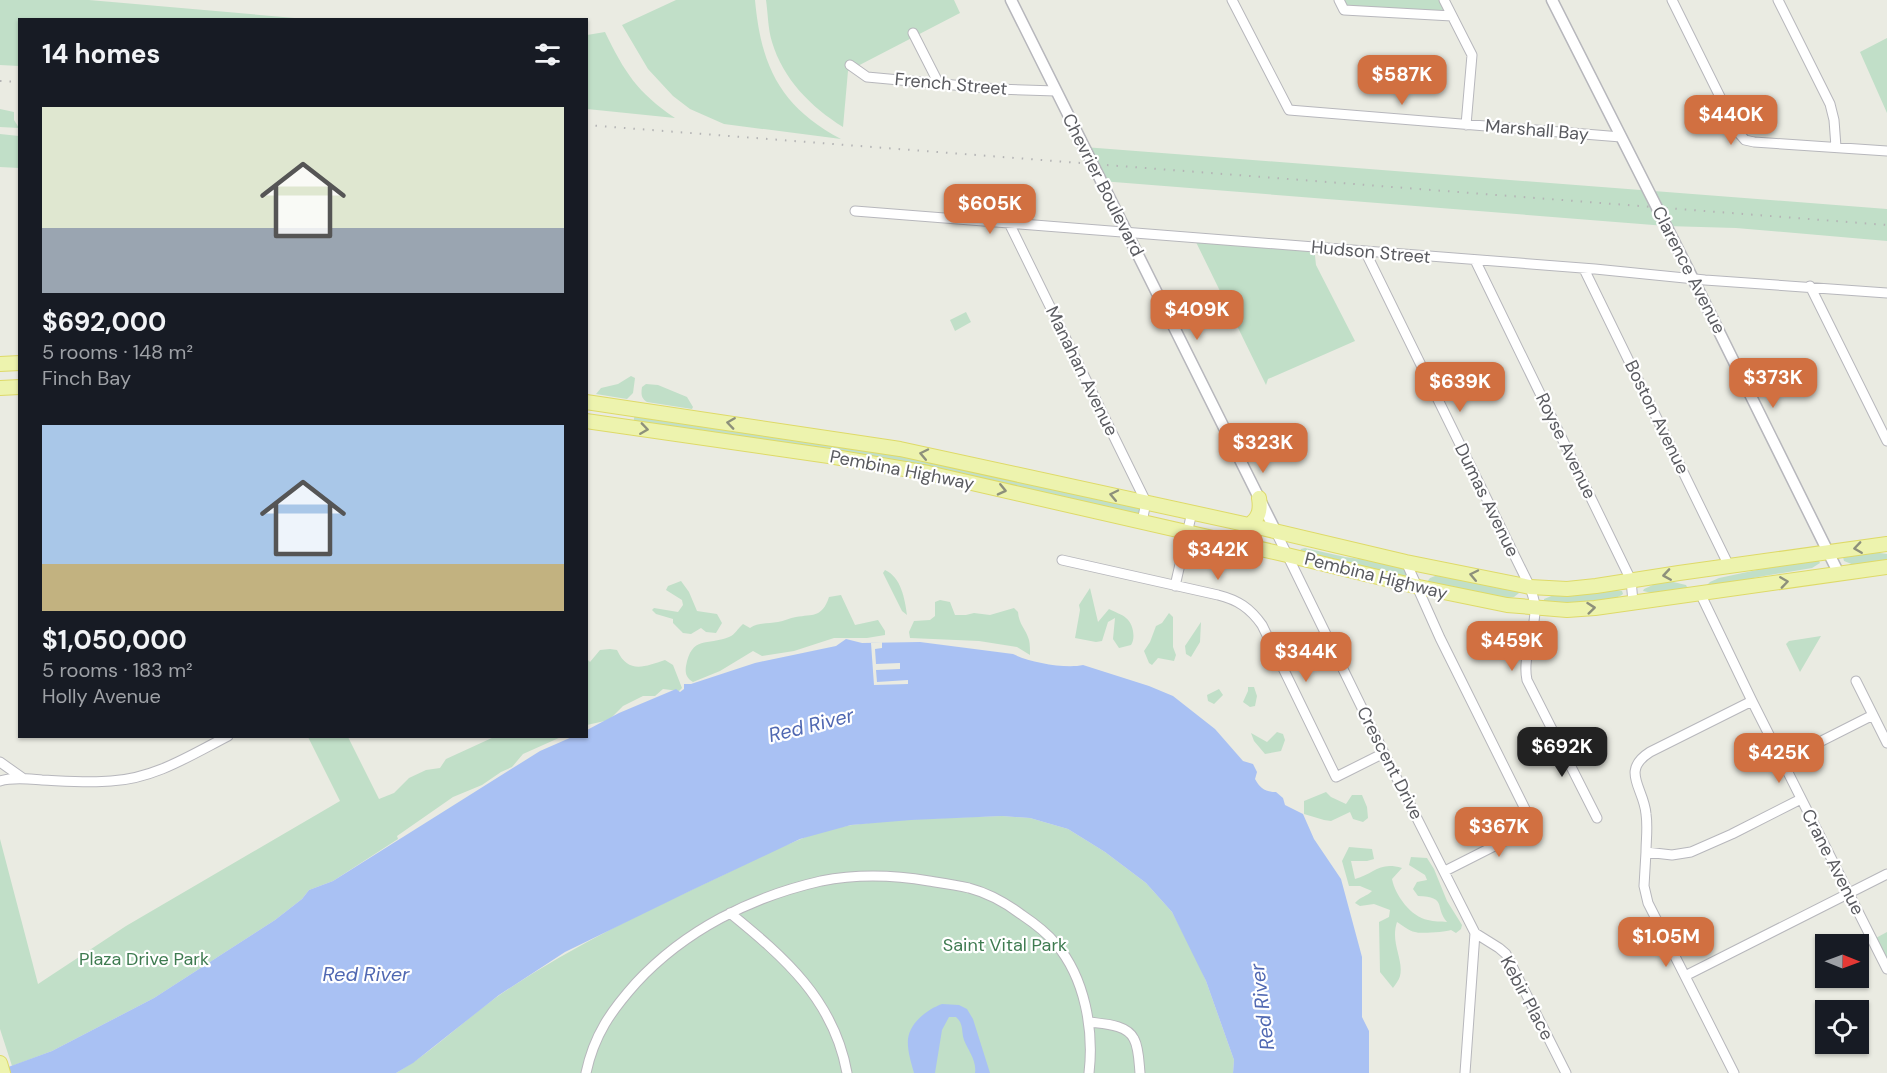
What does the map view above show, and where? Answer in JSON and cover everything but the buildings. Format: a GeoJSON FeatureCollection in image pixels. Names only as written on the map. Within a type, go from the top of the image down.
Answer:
{"type":"FeatureCollection","features":[{"type":"Feature","properties":{"kind":"main road"},"geometry":{"type":"LineString","coordinates":[[0,364],[18,363]]}},
{"type":"Feature","properties":{"kind":"main road"},"geometry":{"type":"LineString","coordinates":[[0,388],[18,387]]}},
{"type":"Feature","properties":{"kind":"main road","name":"Pembina Highway"},"geometry":{"type":"LineString","coordinates":[[588,402],[853,440],[932,455],[1406,562],[1530,587],[1567,588],[1887,544]]}},
{"type":"Feature","properties":{"kind":"main road","name":"Pembina Highway"},"geometry":{"type":"LineString","coordinates":[[588,421],[888,465],[1419,587],[1507,605],[1567,610],[1585,609],[1887,567]]}},
{"type":"Feature","properties":{"kind":"main road"},"geometry":{"type":"LineString","coordinates":[[1033,497],[1037,478]]}},
{"type":"Feature","properties":{"kind":"main road"},"geometry":{"type":"LineString","coordinates":[[1249,525],[1259,514],[1259,498]]}},
{"type":"Feature","properties":{"kind":"main road"},"geometry":{"type":"LineString","coordinates":[[1695,571],[1700,593]]}},
{"type":"Feature","properties":{"kind":"main road"},"geometry":{"type":"LineString","coordinates":[[0,1063],[3,1073]]}},
{"type":"Feature","properties":{"kind":"street","name":"Chevrier Boulevard"},"geometry":{"type":"LineString","coordinates":[[1011,0],[1276,532]]}},
{"type":"Feature","properties":{"kind":"street","name":"Marshall Bay"},"geometry":{"type":"LineString","coordinates":[[1232,0],[1289,110],[1621,137]]}},
{"type":"Feature","properties":{"kind":"street"},"geometry":{"type":"LineString","coordinates":[[1339,0],[1344,10],[1452,15]]}},
{"type":"Feature","properties":{"kind":"street"},"geometry":{"type":"LineString","coordinates":[[1444,0],[1472,55],[1467,125]]}},
{"type":"Feature","properties":{"kind":"street","name":"Clarence Avenue"},"geometry":{"type":"LineString","coordinates":[[1552,0],[1694,279],[1839,574]]}},
{"type":"Feature","properties":{"kind":"street"},"geometry":{"type":"LineString","coordinates":[[1672,0],[1742,138],[1754,142],[1887,151]]}},
{"type":"Feature","properties":{"kind":"street"},"geometry":{"type":"LineString","coordinates":[[1778,0],[1830,104],[1836,147]]}},
{"type":"Feature","properties":{"kind":"street"},"geometry":{"type":"LineString","coordinates":[[914,33],[939,84]]}},
{"type":"Feature","properties":{"kind":"street","name":"French Street"},"geometry":{"type":"LineString","coordinates":[[850,65],[867,77],[997,89],[1056,91]]}},
{"type":"Feature","properties":{"kind":"street","name":"Hudson Street"},"geometry":{"type":"LineString","coordinates":[[855,211],[1887,293]]}},
{"type":"Feature","properties":{"kind":"street","name":"Manahan Avenue"},"geometry":{"type":"LineString","coordinates":[[1009,223],[1146,502]]}},
{"type":"Feature","properties":{"kind":"street","name":"Dumas Avenue"},"geometry":{"type":"LineString","coordinates":[[1365,251],[1530,587],[1536,608]]}},
{"type":"Feature","properties":{"kind":"street","name":"Royse Avenue"},"geometry":{"type":"LineString","coordinates":[[1475,260],[1631,580],[1633,602]]}},
{"type":"Feature","properties":{"kind":"street","name":"Boston Avenue"},"geometry":{"type":"LineString","coordinates":[[1584,268],[1729,566]]}},
{"type":"Feature","properties":{"kind":"street"},"geometry":{"type":"LineString","coordinates":[[1810,286],[1887,441]]}},
{"type":"Feature","properties":{"kind":"street"},"geometry":{"type":"LineString","coordinates":[[1142,522],[1146,502]]}},
{"type":"Feature","properties":{"kind":"street"},"geometry":{"type":"LineString","coordinates":[[1175,586],[1192,512]]}},
{"type":"Feature","properties":{"kind":"street","name":"Crescent Drive"},"geometry":{"type":"LineString","coordinates":[[1276,532],[1475,933],[1465,1073]]}},
{"type":"Feature","properties":{"kind":"street"},"geometry":{"type":"LineString","coordinates":[[1062,560],[1230,598],[1248,608],[1255,614],[1275,649],[1336,777],[1384,753]]}},
{"type":"Feature","properties":{"kind":"street"},"geometry":{"type":"LineString","coordinates":[[1406,562],[1440,638],[1530,819],[1524,831],[1445,871]]}},
{"type":"Feature","properties":{"kind":"street","name":"Crane Avenue"},"geometry":{"type":"LineString","coordinates":[[1700,593],[1887,969]]}},
{"type":"Feature","properties":{"kind":"street"},"geometry":{"type":"LineString","coordinates":[[1536,608],[1526,660],[1527,680],[1597,818]]}},
{"type":"Feature","properties":{"kind":"street"},"geometry":{"type":"LineString","coordinates":[[1856,681],[1887,743]]}},
{"type":"Feature","properties":{"kind":"street"},"geometry":{"type":"LineString","coordinates":[[1734,1073],[1646,897],[1644,886],[1646,814],[1634,771],[1639,760],[1650,752],[1752,701]]}},
{"type":"Feature","properties":{"kind":"street"},"geometry":{"type":"LineString","coordinates":[[1782,761],[1873,715]]}},
{"type":"Feature","properties":{"kind":"street"},"geometry":{"type":"LineString","coordinates":[[0,782],[6,779],[99,782],[127,779],[156,771],[224,738]]}},
{"type":"Feature","properties":{"kind":"street"},"geometry":{"type":"LineString","coordinates":[[0,762],[24,779]]}},
{"type":"Feature","properties":{"kind":"street"},"geometry":{"type":"LineString","coordinates":[[1646,852],[1672,855],[1691,852],[1801,799]]}},
{"type":"Feature","properties":{"kind":"street"},"geometry":{"type":"LineString","coordinates":[[1685,976],[1887,874]]}},
{"type":"Feature","properties":{"kind":"street"},"geometry":{"type":"LineString","coordinates":[[586,1073],[597,1036],[621,1000],[644,975],[679,944],[730,913],[790,889],[823,881],[894,876],[970,888],[1006,903],[1036,925],[1056,944],[1071,965],[1089,1022],[1091,1044],[1089,1073]]}},
{"type":"Feature","properties":{"kind":"street"},"geometry":{"type":"LineString","coordinates":[[730,913],[782,957],[807,984],[838,1040],[847,1073]]}},
{"type":"Feature","properties":{"kind":"street","name":"Kebir Place"},"geometry":{"type":"LineString","coordinates":[[1475,933],[1506,954],[1566,1073]]}},
{"type":"Feature","properties":{"kind":"street"},"geometry":{"type":"LineString","coordinates":[[1089,1022],[1108,1024],[1130,1034],[1135,1039],[1140,1073]]}},
{"type":"Feature","properties":{"kind":"green space"},"geometry":{"type":"Polygon","coordinates":[[[0,0],[89,0],[295,18],[18,18],[18,66],[0,65],[0,0]]]}},
{"type":"Feature","properties":{"kind":"green space"},"geometry":{"type":"Polygon","coordinates":[[[676,0],[755,0],[763,45],[778,83],[803,113],[820,127],[841,139],[724,124],[690,109],[673,96],[648,69],[622,25],[676,0]]]}},
{"type":"Feature","properties":{"kind":"green space"},"geometry":{"type":"Polygon","coordinates":[[[766,0],[954,0],[960,13],[848,71],[843,127],[809,101],[783,68],[771,37],[766,0]]]}},
{"type":"Feature","properties":{"kind":"green space"},"geometry":{"type":"Polygon","coordinates":[[[1339,0],[1444,0],[1452,16],[1344,10],[1339,0]]]}},
{"type":"Feature","properties":{"kind":"green space"},"geometry":{"type":"Polygon","coordinates":[[[605,32],[633,81],[662,109],[675,118],[588,109],[588,35],[605,32]]]}},
{"type":"Feature","properties":{"kind":"green space"},"geometry":{"type":"Polygon","coordinates":[[[1887,38],[1887,113],[1860,52],[1887,38]]]}},
{"type":"Feature","properties":{"kind":"green space"},"geometry":{"type":"Polygon","coordinates":[[[0,109],[14,112],[14,120],[18,128],[0,127],[0,109]]]}},
{"type":"Feature","properties":{"kind":"green space"},"geometry":{"type":"Polygon","coordinates":[[[0,134],[18,136],[18,168],[0,167],[0,134]]]}},
{"type":"Feature","properties":{"kind":"green space"},"geometry":{"type":"Polygon","coordinates":[[[1084,147],[1887,209],[1887,241],[1736,228],[1666,226],[1101,181],[1084,147]]]}},
{"type":"Feature","properties":{"kind":"green space"},"geometry":{"type":"Polygon","coordinates":[[[1194,238],[1314,247],[1316,265],[1355,341],[1268,379],[1266,385],[1194,238]]]}},
{"type":"Feature","properties":{"kind":"green space"},"geometry":{"type":"Polygon","coordinates":[[[966,312],[971,322],[955,331],[950,320],[966,312]]]}},
{"type":"Feature","properties":{"kind":"green space"},"geometry":{"type":"Polygon","coordinates":[[[631,376],[635,378],[633,393],[627,399],[596,394],[601,388],[618,384],[631,376]]]}},
{"type":"Feature","properties":{"kind":"green space"},"geometry":{"type":"Polygon","coordinates":[[[646,384],[658,385],[687,397],[692,409],[647,402],[642,394],[642,387],[646,384]]]}},
{"type":"Feature","properties":{"kind":"green space"},"geometry":{"type":"Polygon","coordinates":[[[635,409],[702,418],[1146,501],[1142,522],[931,474],[633,428],[635,409]]]}},
{"type":"Feature","properties":{"kind":"green space"},"geometry":{"type":"Polygon","coordinates":[[[1305,548],[1345,557],[1399,564],[1409,577],[1300,551],[1305,548]]]}},
{"type":"Feature","properties":{"kind":"green space"},"geometry":{"type":"Polygon","coordinates":[[[1873,552],[1887,554],[1887,562],[1854,565],[1844,561],[1843,557],[1873,552]]]}},
{"type":"Feature","properties":{"kind":"green space"},"geometry":{"type":"Polygon","coordinates":[[[1813,561],[1820,563],[1812,568],[1705,587],[1719,578],[1813,561]]]}},
{"type":"Feature","properties":{"kind":"green space"},"geometry":{"type":"Polygon","coordinates":[[[885,570],[898,583],[907,615],[902,611],[883,573],[885,570]]]}},
{"type":"Feature","properties":{"kind":"green space"},"geometry":{"type":"Polygon","coordinates":[[[1440,574],[1519,593],[1507,598],[1427,582],[1430,578],[1440,574]]]}},
{"type":"Feature","properties":{"kind":"green space"},"geometry":{"type":"Polygon","coordinates":[[[681,581],[689,592],[697,611],[717,614],[722,623],[716,633],[706,632],[701,628],[691,634],[683,633],[673,623],[673,619],[656,614],[652,610],[654,608],[678,612],[683,605],[682,600],[666,590],[668,586],[681,581]]]}},
{"type":"Feature","properties":{"kind":"green space"},"geometry":{"type":"Polygon","coordinates":[[[1669,581],[1686,585],[1688,589],[1656,594],[1643,591],[1655,584],[1669,581]]]}},
{"type":"Feature","properties":{"kind":"green space"},"geometry":{"type":"Polygon","coordinates":[[[1090,588],[1098,622],[1109,609],[1124,617],[1130,623],[1133,631],[1131,645],[1119,648],[1113,639],[1115,618],[1108,622],[1102,641],[1075,638],[1079,605],[1090,588]]]}},
{"type":"Feature","properties":{"kind":"green space"},"geometry":{"type":"Polygon","coordinates":[[[1611,589],[1622,591],[1623,594],[1617,598],[1597,602],[1544,601],[1554,595],[1611,589]]]}},
{"type":"Feature","properties":{"kind":"green space"},"geometry":{"type":"Polygon","coordinates":[[[841,595],[855,625],[878,620],[885,635],[867,638],[834,638],[794,651],[762,656],[753,651],[720,671],[693,682],[687,677],[689,656],[696,646],[731,636],[743,624],[750,628],[760,624],[816,614],[823,609],[829,597],[841,595]]]}},
{"type":"Feature","properties":{"kind":"green space"},"geometry":{"type":"Polygon","coordinates":[[[940,600],[950,602],[955,615],[974,613],[990,615],[1014,608],[1028,636],[1030,655],[1017,647],[979,641],[910,638],[909,632],[914,621],[930,620],[935,616],[935,602],[940,600]]]}},
{"type":"Feature","properties":{"kind":"green space"},"geometry":{"type":"Polygon","coordinates":[[[1169,613],[1173,617],[1173,647],[1176,655],[1174,661],[1158,658],[1152,665],[1144,651],[1156,626],[1162,623],[1169,613]]]}},
{"type":"Feature","properties":{"kind":"green space"},"geometry":{"type":"Polygon","coordinates":[[[1201,622],[1200,642],[1191,657],[1186,654],[1185,646],[1201,622]]]}},
{"type":"Feature","properties":{"kind":"green space"},"geometry":{"type":"Polygon","coordinates":[[[1821,636],[1800,672],[1786,644],[1789,641],[1821,636]]]}},
{"type":"Feature","properties":{"kind":"green space"},"geometry":{"type":"Polygon","coordinates":[[[600,650],[617,650],[626,663],[637,667],[665,660],[673,665],[682,688],[679,691],[663,689],[655,696],[643,696],[623,706],[609,720],[588,725],[588,660],[590,662],[600,650]]]}},
{"type":"Feature","properties":{"kind":"green space"},"geometry":{"type":"Polygon","coordinates":[[[1248,687],[1254,687],[1257,696],[1255,706],[1250,707],[1243,702],[1248,687]]]}},
{"type":"Feature","properties":{"kind":"green space"},"geometry":{"type":"Polygon","coordinates":[[[1219,689],[1223,695],[1214,704],[1208,701],[1207,695],[1219,689]]]}},
{"type":"Feature","properties":{"kind":"green space"},"geometry":{"type":"Polygon","coordinates":[[[1277,732],[1283,734],[1285,740],[1281,751],[1265,754],[1254,741],[1251,733],[1267,742],[1277,732]]]}},
{"type":"Feature","properties":{"kind":"green space","name":"Plaza Drive Park"},"geometry":{"type":"Polygon","coordinates":[[[308,738],[348,738],[379,799],[394,793],[409,778],[426,770],[440,768],[446,759],[492,738],[559,738],[523,754],[512,767],[482,785],[453,797],[397,836],[398,839],[333,881],[309,890],[302,899],[275,920],[154,998],[52,1051],[12,1066],[0,1029],[0,839],[38,984],[126,926],[340,801],[308,738]]]}},
{"type":"Feature","properties":{"kind":"green space"},"geometry":{"type":"Polygon","coordinates":[[[1326,792],[1346,804],[1352,795],[1362,795],[1367,807],[1368,818],[1363,822],[1353,819],[1350,812],[1331,821],[1304,814],[1304,801],[1326,792]]]}},
{"type":"Feature","properties":{"kind":"green space","name":"Saint Vital Park"},"geometry":{"type":"Polygon","coordinates":[[[1002,816],[1030,818],[1068,829],[1105,852],[1146,883],[1172,912],[1197,960],[1234,1060],[1233,1073],[396,1073],[423,1055],[501,994],[581,945],[637,916],[801,839],[852,825],[1002,816]]]}},
{"type":"Feature","properties":{"kind":"green space"},"geometry":{"type":"Polygon","coordinates":[[[1349,847],[1372,849],[1374,859],[1351,861],[1355,879],[1382,867],[1402,868],[1392,879],[1396,892],[1410,910],[1422,918],[1447,922],[1437,901],[1433,898],[1418,896],[1413,889],[1417,882],[1427,880],[1425,875],[1409,865],[1411,857],[1427,858],[1447,901],[1462,925],[1456,933],[1451,930],[1417,933],[1397,922],[1395,937],[1401,970],[1393,988],[1380,972],[1379,922],[1389,917],[1390,910],[1374,904],[1360,906],[1355,903],[1372,891],[1360,886],[1349,886],[1342,861],[1349,847]]]}},
{"type":"Feature","properties":{"kind":"green space"},"geometry":{"type":"Polygon","coordinates":[[[1887,932],[1887,960],[1874,939],[1887,932]]]}},
{"type":"Feature","properties":{"kind":"water","name":"Red River"},"geometry":{"type":"Polygon","coordinates":[[[846,639],[862,643],[920,642],[1013,654],[1047,664],[1083,665],[1173,696],[1215,729],[1243,761],[1253,764],[1257,772],[1255,779],[1261,787],[1276,792],[1283,798],[1285,805],[1303,814],[1314,839],[1341,879],[1362,957],[1362,1017],[1369,1031],[1369,1073],[1233,1073],[1234,1060],[1206,981],[1172,912],[1146,883],[1105,852],[1068,829],[1030,818],[1002,816],[851,825],[800,839],[565,952],[499,995],[413,1063],[396,1073],[0,1073],[0,1070],[52,1051],[154,998],[275,920],[302,899],[309,890],[333,881],[540,751],[570,738],[588,738],[588,729],[619,713],[676,689],[680,692],[684,689],[684,684],[691,684],[755,663],[836,646],[846,639]]]}},
{"type":"Feature","properties":{"kind":"water"},"geometry":{"type":"Polygon","coordinates":[[[942,1004],[959,1005],[967,1009],[973,1019],[990,1073],[975,1073],[960,1022],[956,1017],[949,1017],[942,1030],[935,1073],[914,1073],[908,1047],[909,1033],[921,1017],[942,1004]]]}},
{"type":"Feature","properties":{"kind":"pier"},"geometry":{"type":"Polygon","coordinates":[[[882,642],[882,648],[875,649],[876,664],[900,663],[900,669],[876,670],[877,682],[908,680],[908,684],[874,685],[871,643],[882,642]]]}},
{"type":"Feature","properties":{"kind":"railway"},"geometry":{"type":"LineString","coordinates":[[0,81],[18,82]]}},
{"type":"Feature","properties":{"kind":"railway"},"geometry":{"type":"LineString","coordinates":[[588,125],[1887,225]]}}]}
